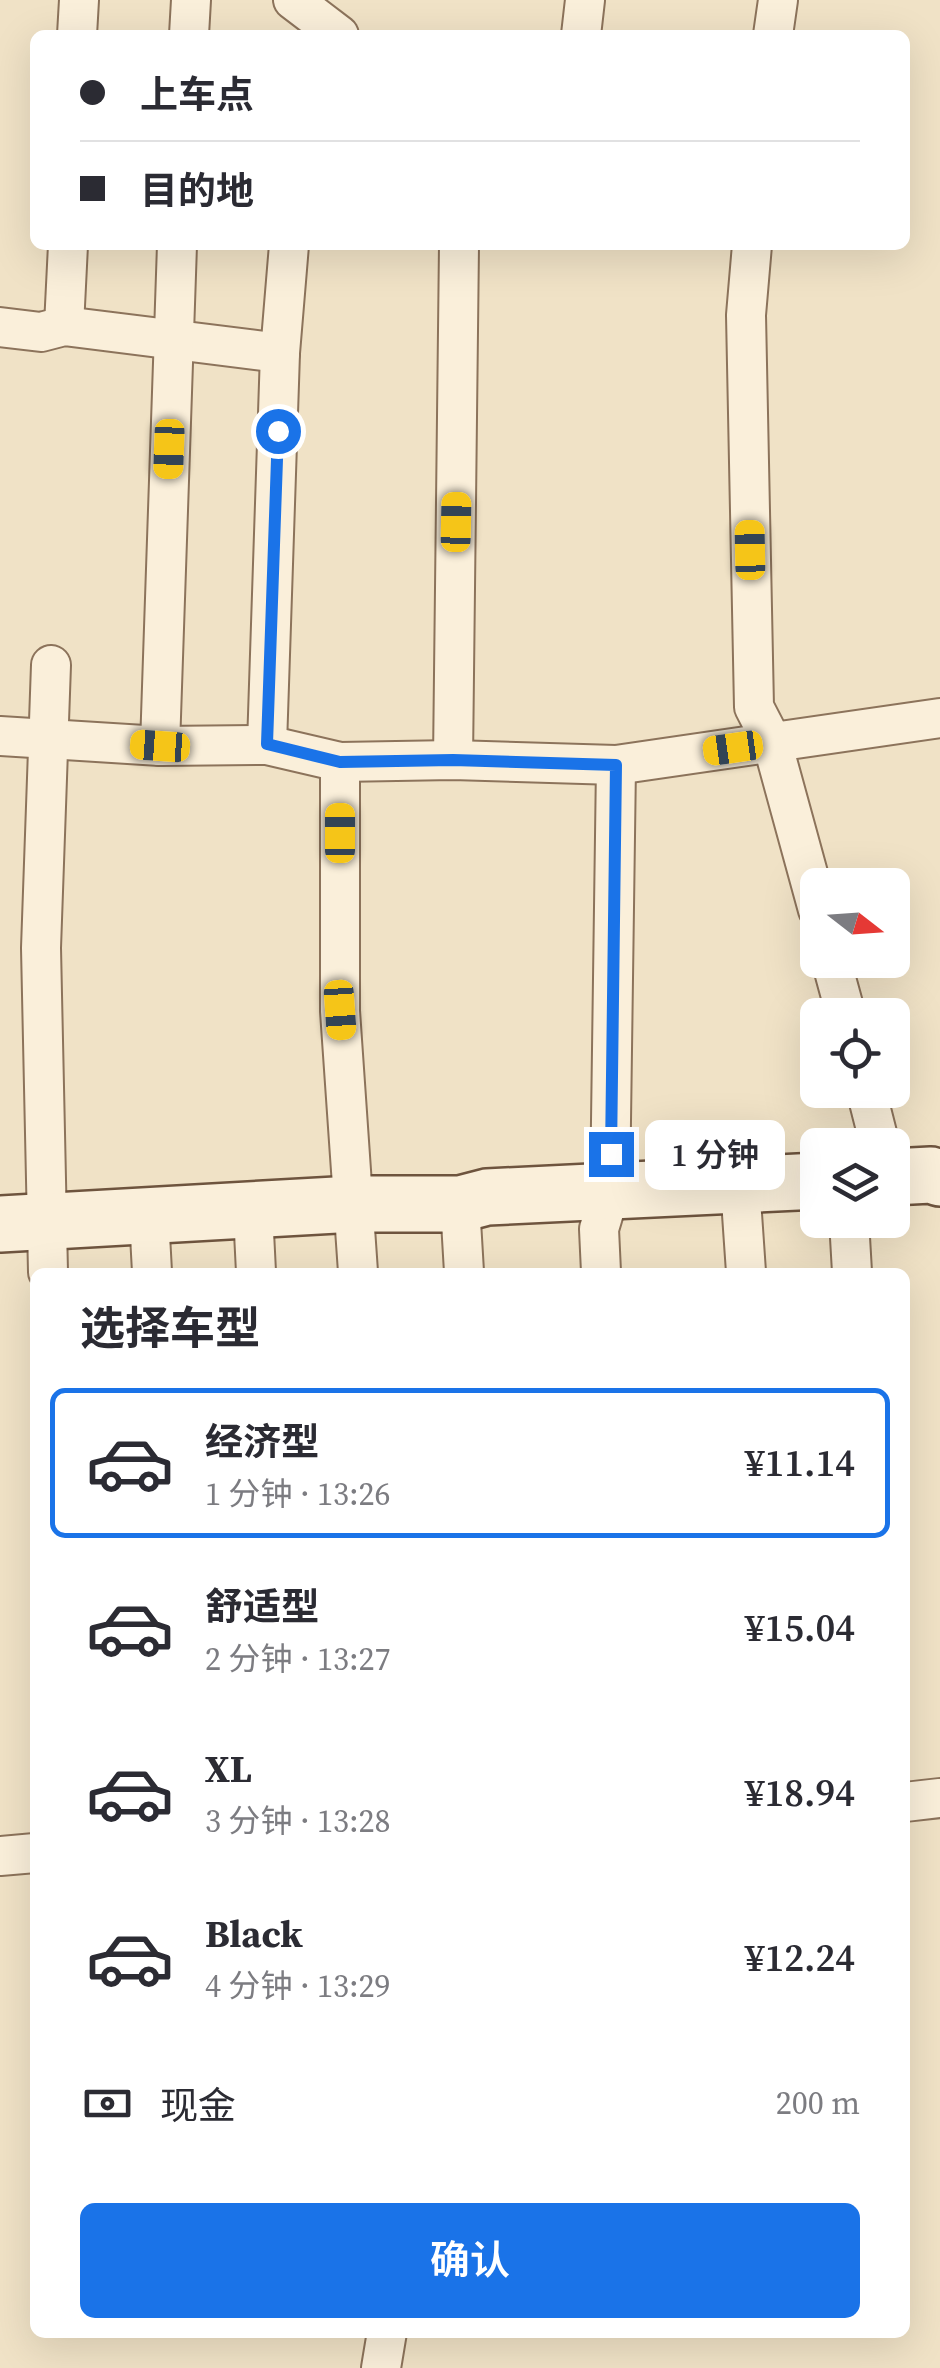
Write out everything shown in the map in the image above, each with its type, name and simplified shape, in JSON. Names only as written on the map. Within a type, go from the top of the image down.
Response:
[{"type":"street","points":[[77,30],[79,0]]},
{"type":"street","points":[[189,30],[191,0]]},
{"type":"street","points":[[582,30],[585,0]]},
{"type":"street","points":[[774,30],[778,0]]},
{"type":"street","points":[[303,11],[332,30]]},
{"type":"street","points":[[64,326],[68,250]]},
{"type":"street","points":[[160,746],[178,250]]},
{"type":"street","points":[[267,744],[280,353],[288,250]]},
{"type":"street","points":[[453,760],[459,250]]},
{"type":"street","points":[[752,250],[746,315],[754,707],[772,742],[806,868]]},
{"type":"street","points":[[0,327],[41,332],[64,326],[280,353]]},
{"type":"street","points":[[51,666],[31,1240],[149,1216],[354,1204],[460,1204],[487,1197],[800,1183]]},
{"type":"street","points":[[0,736],[160,746],[267,744],[340,762],[453,760],[616,765],[940,718]]},
{"type":"street","points":[[340,762],[340,1010],[358,1268]]},
{"type":"street","points":[[601,1268],[599,1228],[610,1192],[616,765]]},
{"type":"street","points":[[910,1177],[940,1178]]},
{"type":"street","points":[[740,1185],[746,1268]]},
{"type":"street","points":[[460,1204],[464,1268]]},
{"type":"street","points":[[253,1212],[256,1268]]},
{"type":"street","points":[[149,1216],[152,1268]]},
{"type":"street","points":[[850,1238],[852,1268]]},
{"type":"street","points":[[910,1801],[940,1798]]},
{"type":"street","points":[[0,1856],[30,1854]]},
{"type":"street","points":[[381,2368],[385,2338]]},
{"type":"route","points":[[278,431],[267,744],[340,762],[453,760],[616,765],[611,1154]]}]
